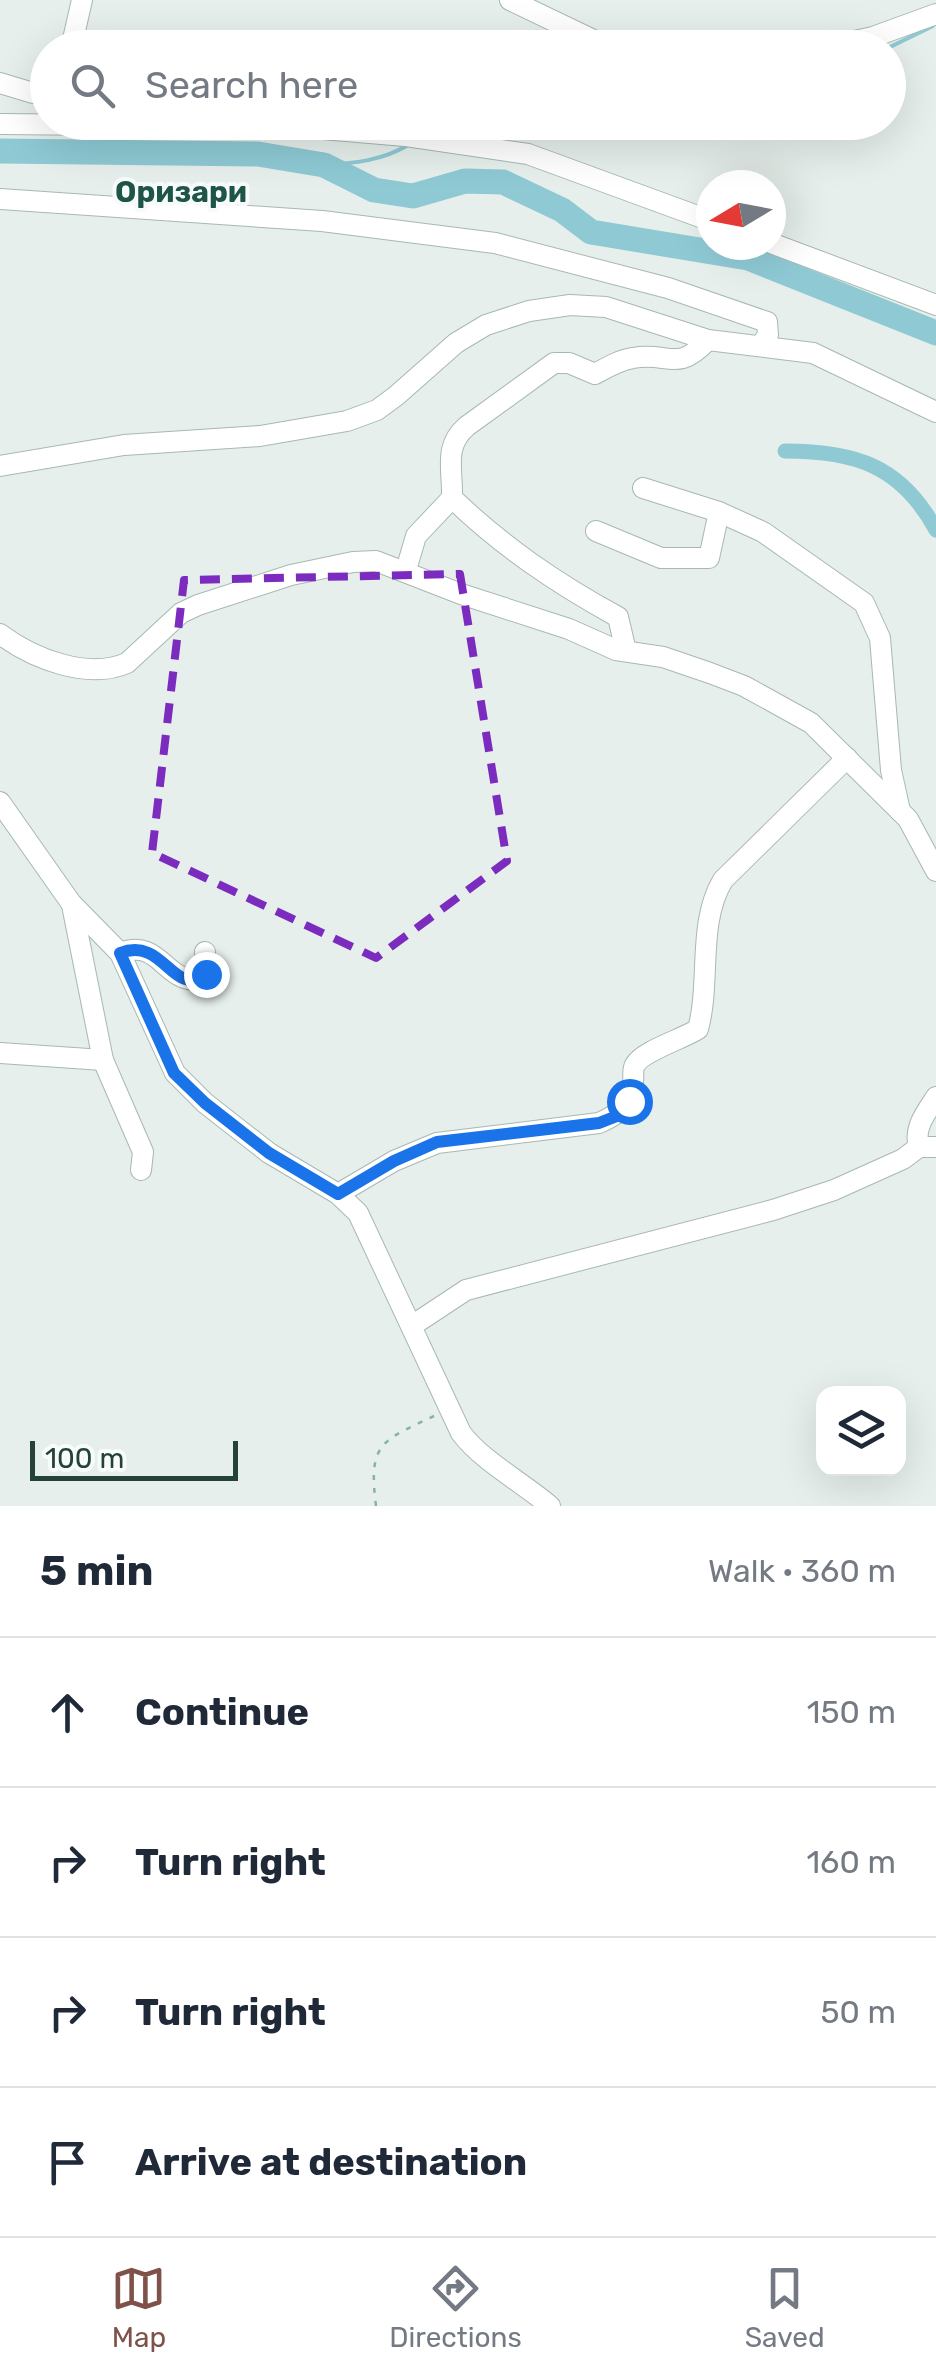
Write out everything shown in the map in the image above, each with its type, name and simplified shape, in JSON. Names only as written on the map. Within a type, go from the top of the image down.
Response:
[{"type":"street","points":[[75,30],[82,0]]},
{"type":"street","points":[[510,0],[554,10],[583,30]]},
{"type":"street","points":[[892,30],[936,14]]},
{"type":"street","points":[[0,83],[30,93]]},
{"type":"street","points":[[0,124],[30,125]]},
{"type":"street","points":[[432,140],[528,154],[696,216]]},
{"type":"street","points":[[0,199],[322,221],[495,243],[668,288],[767,322],[768,335],[761,345]]},
{"type":"street","points":[[786,249],[936,305]]},
{"type":"street","points":[[0,466],[124,446],[260,436],[346,421],[376,410],[456,343],[486,324],[529,311],[570,305],[606,307],[708,340],[813,353],[936,412]]},
{"type":"street","points":[[626,651],[618,617],[506,548],[452,498],[450,451],[458,434],[554,364],[569,363],[595,374],[634,357],[692,357],[708,340]]},
{"type":"street","points":[[643,488],[719,512],[763,532],[864,603],[880,638],[892,770],[900,811]]},
{"type":"street","points":[[406,570],[416,536],[452,498]]},
{"type":"street","points":[[596,531],[660,558],[710,558],[719,512]]},
{"type":"street","points":[[0,634],[62,664],[118,667],[181,613],[198,605],[290,574],[376,561],[626,651],[662,657],[744,686],[811,724],[848,758],[900,811],[936,870]]},
{"type":"street","points":[[338,1194],[394,1161],[437,1142],[572,1127],[617,1116],[629,1101],[634,1066],[647,1054],[698,1029],[705,1003],[709,924],[716,890],[848,758]]},
{"type":"street","points":[[0,802],[71,903],[120,953],[174,1073],[269,1153],[338,1194],[364,1223],[448,1410],[474,1450],[550,1506]]},
{"type":"street","points":[[71,903],[103,1060],[143,1152],[141,1170]]},
{"type":"street","points":[[120,953],[141,948],[182,979],[198,980],[206,974],[205,952]]},
{"type":"street","points":[[0,1053],[103,1060]]},
{"type":"street","points":[[413,1325],[466,1290],[773,1210],[834,1190],[928,1148],[917,1133],[936,1096]]},
{"type":"path","points":[[376,1506],[372,1473],[379,1449],[390,1437],[448,1410]]},
{"type":"highlighted area","points":[[460,574],[507,861],[376,958],[152,853],[184,580]]},
{"type":"waterway","points":[[906,39],[933,26]]},
{"type":"waterway","points":[[324,165],[379,158],[410,144]]},
{"type":"waterway","points":[[0,151],[258,154],[324,165],[374,190],[413,196],[465,181],[503,182],[562,210],[591,232],[748,258],[936,333]]},
{"type":"waterway","points":[[785,451],[833,454],[873,466],[907,490],[936,530]]},
{"type":"district","name":"Оризари","points":[[181,192]]},
{"type":"route","points":[[206,974],[198,980],[182,979],[141,948],[120,953],[174,1073],[269,1153],[338,1194],[394,1161],[437,1142],[599,1123],[617,1116],[629,1101]]}]
